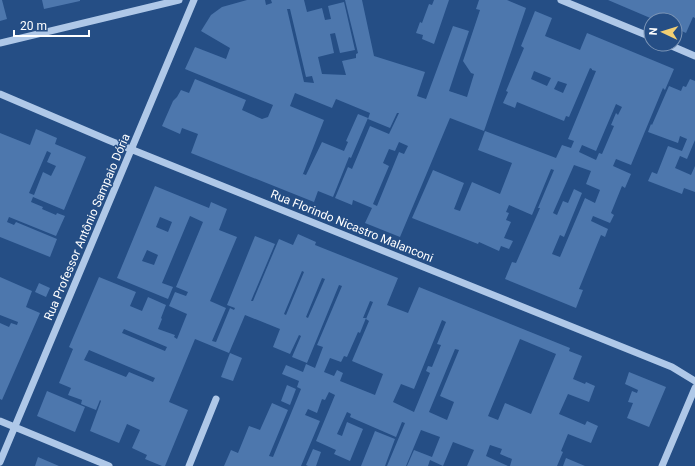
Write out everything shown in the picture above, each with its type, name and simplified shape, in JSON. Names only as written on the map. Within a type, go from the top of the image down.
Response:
[{"type":"street","points":[[0,44],[178,0]]},
{"type":"street","name":"Rua Professor Antônio Sampaio Dória","points":[[0,462],[194,0]]},
{"type":"street","points":[[561,0],[643,34]]},
{"type":"street","points":[[683,51],[695,56]]},
{"type":"street","name":"Rua Florindo Nicastro Malanconi","points":[[0,94],[132,149],[672,367],[695,381]]},
{"type":"street","points":[[662,466],[695,388]]},
{"type":"street","points":[[189,466],[216,399]]},
{"type":"street","points":[[0,421],[109,466]]},
{"type":"building","points":[[0,0],[2,0],[7,19],[0,21]]},
{"type":"building","points":[[42,0],[80,0],[80,1],[44,9]]},
{"type":"building","points":[[247,0],[265,0],[266,5],[272,3],[271,0],[304,0],[307,12],[322,8],[325,20],[331,19],[328,6],[344,2],[355,50],[340,53],[335,33],[330,34],[334,53],[318,57],[322,74],[346,75],[342,61],[356,58],[356,54],[358,53],[345,0],[362,0],[374,56],[425,72],[417,96],[426,99],[453,26],[469,31],[449,91],[467,97],[474,74],[471,73],[463,61],[480,10],[476,9],[479,0],[507,0],[526,8],[484,131],[450,118],[400,237],[365,223],[372,208],[353,200],[352,205],[335,198],[348,167],[352,169],[370,126],[389,134],[399,113],[397,113],[390,128],[368,119],[370,113],[336,99],[332,108],[295,93],[290,106],[324,120],[301,179],[303,174],[306,175],[322,142],[344,151],[348,142],[346,141],[358,114],[368,118],[351,158],[349,157],[333,197],[318,191],[314,202],[191,153],[198,134],[182,128],[180,134],[162,126],[173,101],[181,90],[189,93],[195,79],[246,100],[242,110],[262,119],[268,117],[273,105],[185,69],[195,47],[226,59],[230,48],[201,31],[211,15],[222,7]],"holes":[[[287,9],[290,9],[306,77],[312,76],[314,83],[304,82]],[[399,142],[408,146],[404,154],[399,152],[377,206],[373,204],[389,166],[383,163],[389,149],[395,151]]]},
{"type":"building","points":[[434,0],[449,0],[434,44],[422,39],[423,35],[416,33],[420,22],[422,23],[429,4],[432,5]]},
{"type":"building","points":[[608,0],[695,0],[695,18],[693,17],[686,33],[683,32],[683,12],[643,12],[643,15]]},
{"type":"building","points":[[535,11],[552,18],[545,36],[580,50],[587,33],[674,69],[665,90],[663,88],[631,165],[616,159],[613,166],[631,174],[625,188],[622,186],[611,213],[614,215],[610,223],[593,216],[591,221],[608,229],[605,237],[601,235],[579,289],[583,290],[576,308],[505,279],[512,262],[516,263],[540,208],[538,208],[554,170],[551,169],[532,215],[509,205],[506,212],[509,213],[506,220],[511,222],[504,238],[513,241],[509,249],[501,246],[499,251],[479,242],[478,244],[412,218],[433,170],[464,183],[454,209],[460,211],[472,182],[500,194],[512,163],[478,150],[485,131],[556,158],[562,145],[571,148],[574,141],[568,139],[596,71],[590,68],[569,117],[566,116],[564,121],[517,102],[515,108],[503,103],[508,92],[506,91],[524,48],[521,46]],"holes":[[[534,71],[551,78],[547,86],[531,79]],[[558,81],[567,84],[563,93],[554,89]],[[616,104],[622,107],[618,115],[616,113],[611,125],[614,126],[602,154],[599,153],[596,160],[579,152],[582,145],[596,151]],[[574,165],[591,171],[586,184],[600,190],[595,203],[585,198],[560,257],[552,254],[560,235],[564,237],[582,193],[574,189],[568,203],[563,201],[557,215],[553,213]]]},
{"type":"building","points":[[690,79],[695,81],[695,140],[687,159],[680,156],[675,168],[691,175],[695,166],[695,192],[684,188],[682,194],[648,181],[652,172],[657,174],[668,146],[682,151],[687,139],[680,136],[678,143],[648,132],[669,86],[681,91],[683,86],[686,87]]},
{"type":"building","points":[[36,129],[57,138],[55,144],[86,157],[64,210],[33,197],[31,202],[56,215],[57,213],[65,216],[56,236],[9,217],[7,222],[14,225],[16,222],[57,239],[50,257],[0,237],[0,133],[30,145]],"holes":[[[47,151],[51,153],[47,162],[56,166],[51,176],[43,172],[34,195],[29,193]]]},
{"type":"building","points":[[155,186],[209,208],[211,202],[227,209],[219,230],[237,237],[210,301],[226,308],[212,341],[216,342],[230,308],[234,310],[235,308],[227,305],[255,236],[275,244],[251,301],[253,301],[279,239],[293,245],[298,234],[316,242],[315,245],[398,278],[387,305],[408,313],[419,287],[570,348],[569,351],[582,356],[573,379],[595,386],[589,402],[568,394],[559,414],[585,425],[587,421],[598,426],[591,443],[568,434],[557,466],[510,466],[512,459],[500,454],[502,449],[490,445],[486,456],[508,466],[467,466],[474,450],[453,442],[443,466],[430,460],[428,466],[407,466],[414,450],[432,457],[440,437],[421,430],[406,466],[387,466],[405,423],[402,422],[396,437],[350,417],[351,414],[347,412],[337,434],[342,436],[347,422],[363,429],[350,461],[334,454],[336,450],[316,441],[335,395],[329,392],[325,400],[322,399],[317,413],[308,409],[305,415],[320,421],[301,466],[224,466],[231,450],[238,453],[249,426],[260,430],[272,403],[288,410],[269,456],[273,457],[301,389],[297,387],[299,381],[282,374],[286,365],[303,372],[306,364],[315,368],[323,347],[317,345],[342,286],[339,285],[307,363],[292,357],[301,336],[299,335],[290,354],[273,347],[280,329],[245,315],[229,353],[195,339],[169,402],[188,410],[165,466],[162,466],[145,459],[147,455],[132,448],[140,430],[127,424],[119,443],[90,431],[101,401],[100,400],[96,410],[81,404],[82,400],[68,395],[71,388],[59,383],[73,349],[69,347],[99,277],[136,292],[130,306],[142,311],[148,297],[166,305],[158,329],[175,335],[174,337],[177,339],[187,314],[169,306],[175,292],[186,296],[188,292],[176,287],[203,222],[190,216],[162,283],[173,287],[168,299],[117,278]],"holes":[[[160,217],[172,222],[168,232],[156,227]],[[147,250],[158,255],[154,265],[142,261]],[[302,271],[304,272],[286,315],[284,314]],[[322,278],[325,279],[308,318],[306,317]],[[370,301],[373,302],[366,319],[369,321],[352,361],[383,374],[375,395],[340,381],[343,373],[337,370],[334,376],[324,372],[330,358],[341,362],[344,356],[347,357],[366,318],[363,318]],[[442,320],[446,322],[437,344],[441,345],[432,367],[428,366],[426,371],[430,373],[414,412],[393,402],[401,384],[414,389]],[[124,329],[167,347],[165,351],[122,333]],[[520,339],[556,354],[531,414],[505,403],[498,420],[488,416]],[[455,349],[459,350],[440,396],[454,402],[447,420],[429,412]],[[89,350],[155,378],[153,382],[129,372],[126,377],[84,360]]]},
{"type":"building","points":[[0,277],[32,291],[26,307],[40,313],[2,400],[0,399],[0,323],[9,327],[11,323],[17,325],[18,322],[0,315]]},
{"type":"building","points":[[39,283],[50,288],[46,297],[35,292]]},
{"type":"building","points":[[230,353],[242,358],[233,381],[221,377]]},
{"type":"building","points":[[629,372],[666,387],[649,427],[627,418],[633,403],[628,402],[632,391],[637,393],[638,390],[625,384]]},
{"type":"building","points":[[287,385],[296,389],[290,405],[281,401]]},
{"type":"building","points":[[47,391],[85,407],[75,432],[37,416]]},
{"type":"building","points":[[375,431],[395,439],[385,466],[361,466]]},
{"type":"building","points":[[313,449],[321,452],[316,466],[308,466],[306,465]]},
{"type":"building","points":[[38,457],[59,466],[35,466]]},
{"type":"building","points":[[566,458],[585,466],[563,466]]}]
